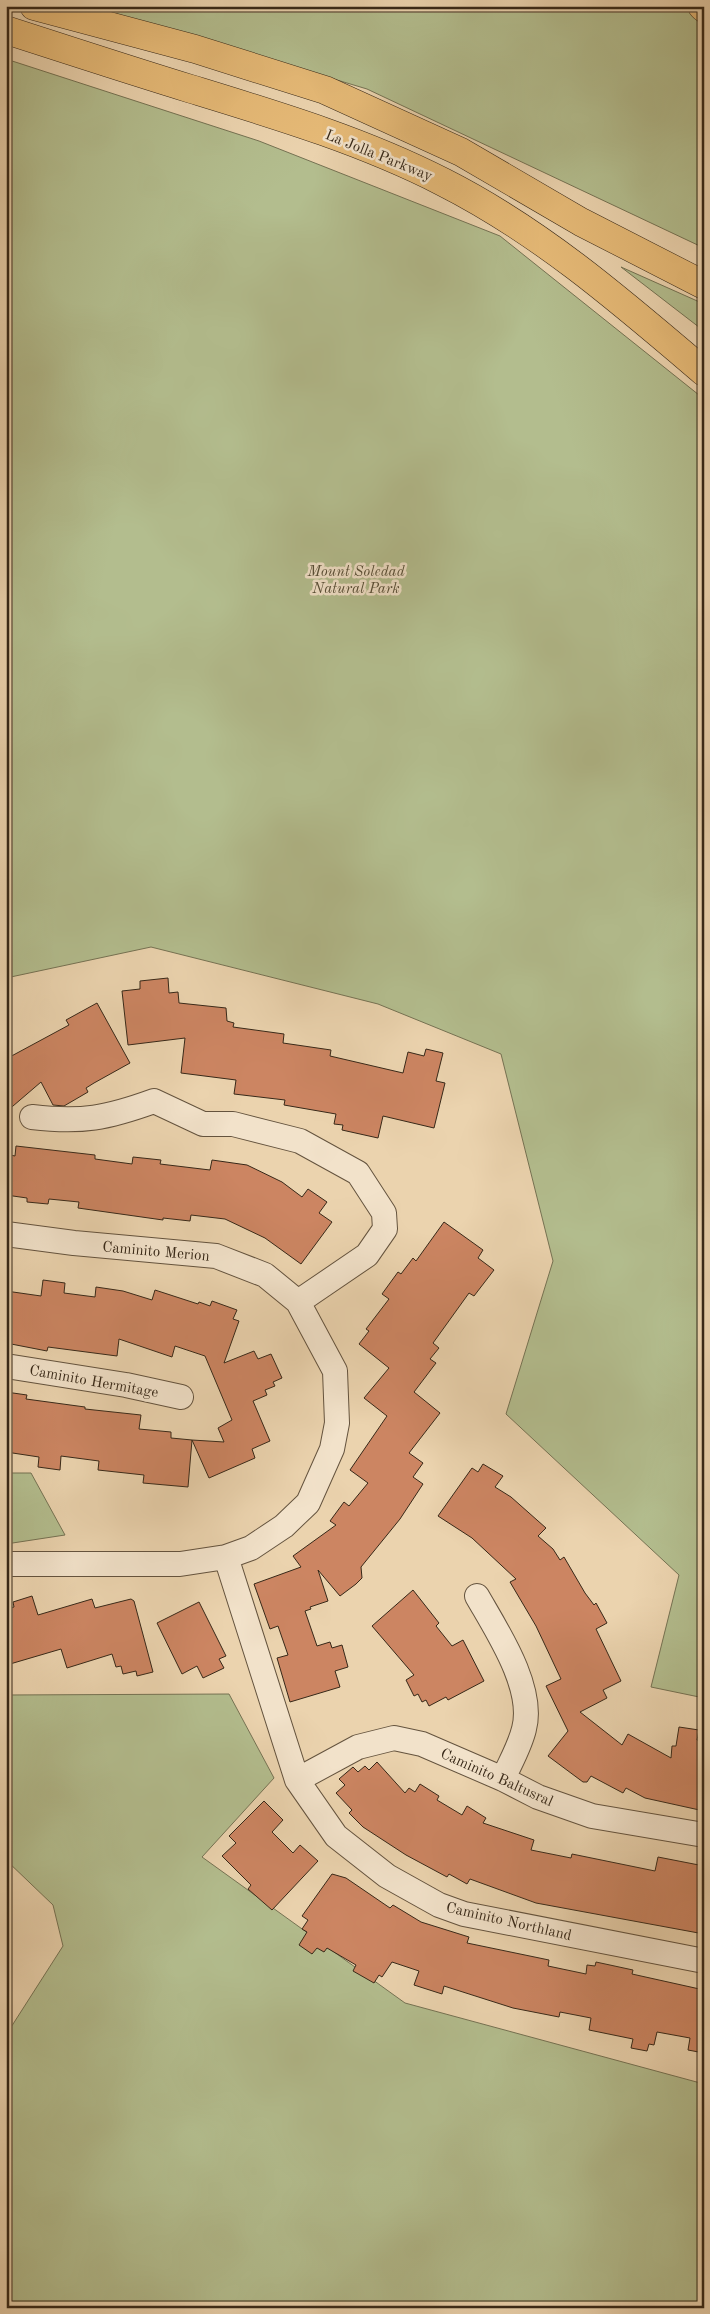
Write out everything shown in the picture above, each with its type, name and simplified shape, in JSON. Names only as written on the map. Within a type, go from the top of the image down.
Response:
[{"type":"highway","points":[[34,6],[195,49],[325,90],[461,152],[581,222],[704,285]]},
{"type":"highway","name":"La Jolla Parkway","points":[[6,30],[291,120],[384,155],[444,182],[526,230],[600,284],[704,372]]},
{"type":"street","points":[[32,1117],[60,1120],[93,1119],[154,1101],[203,1124],[233,1124],[300,1141],[358,1173],[384,1213],[385,1229],[367,1255],[298,1302]]},
{"type":"street","name":"Caminito Merion","points":[[6,1234],[74,1243],[216,1256],[265,1275],[298,1302],[335,1371],[337,1423],[332,1449],[308,1502],[284,1526],[251,1548],[226,1557],[180,1564],[6,1564]]},
{"type":"street","name":"Caminito Hermitage","points":[[6,1366],[126,1384],[181,1397]]},
{"type":"street","name":"Caminito Northland","points":[[226,1557],[297,1780],[336,1836],[387,1876],[439,1905],[464,1914],[704,1961]]},
{"type":"street","points":[[477,1596],[516,1664],[525,1707],[524,1728],[503,1779]]},
{"type":"street","name":"Caminito Baltusral","points":[[297,1780],[358,1747],[394,1738],[422,1744],[503,1779],[538,1797],[592,1816],[704,1835]]},
{"type":"green space","points":[[90,6],[684,6],[704,28],[704,248],[367,89]]},
{"type":"green space","name":"Mount Soledad Natural Park","points":[[6,59],[259,141],[500,236],[704,399],[704,1698],[651,1687],[679,1575],[506,1414],[553,1261],[501,1054],[378,1004],[151,947],[6,978]]},
{"type":"green space","points":[[621,267],[704,304],[704,331]]},
{"type":"green space","points":[[6,1473],[31,1473],[65,1535],[6,1544]]},
{"type":"green space","points":[[229,1694],[274,1778],[202,1857],[405,2003],[704,2084],[704,2308],[6,2308],[6,2035],[63,1946],[53,1905],[6,1860],[6,1695]]},
{"type":"building","points":[[168,978],[169,993],[178,992],[179,1003],[226,1008],[227,1021],[234,1023],[233,1027],[284,1034],[283,1043],[331,1050],[330,1056],[403,1073],[408,1052],[424,1056],[426,1049],[443,1053],[436,1081],[445,1083],[434,1128],[383,1116],[378,1138],[342,1130],[343,1125],[334,1124],[336,1114],[284,1105],[285,1100],[234,1094],[236,1080],[181,1073],[185,1038],[128,1045],[122,991],[140,989],[140,981]]},
{"type":"building","points":[[97,1003],[130,1063],[86,1088],[88,1092],[64,1106],[53,1105],[41,1082],[6,1112],[6,1059],[69,1025],[66,1020]]},
{"type":"building","points":[[16,1146],[95,1155],[95,1159],[132,1164],[133,1157],[161,1160],[160,1164],[210,1170],[212,1160],[247,1165],[282,1182],[302,1197],[308,1189],[327,1202],[319,1213],[332,1222],[301,1264],[265,1238],[225,1219],[191,1215],[190,1221],[163,1218],[163,1220],[78,1208],[79,1202],[49,1199],[48,1204],[27,1202],[27,1198],[6,1195],[10,1155],[15,1156]]},
{"type":"building","points":[[444,1222],[483,1250],[478,1258],[494,1270],[474,1296],[469,1293],[433,1343],[439,1348],[430,1359],[436,1363],[414,1392],[440,1413],[409,1453],[423,1463],[413,1477],[423,1484],[400,1519],[361,1567],[362,1578],[356,1584],[340,1596],[318,1570],[328,1601],[310,1607],[311,1609],[305,1611],[317,1646],[330,1642],[332,1648],[342,1645],[348,1667],[335,1671],[340,1687],[290,1702],[277,1658],[288,1655],[278,1626],[270,1629],[254,1584],[301,1567],[293,1556],[336,1525],[330,1521],[344,1502],[349,1506],[368,1483],[350,1470],[387,1416],[364,1398],[389,1368],[359,1344],[369,1331],[366,1329],[389,1299],[382,1294],[398,1272],[401,1274],[413,1258],[416,1261]]},
{"type":"building","points":[[43,1280],[65,1283],[64,1293],[95,1297],[96,1287],[123,1291],[152,1300],[155,1290],[198,1304],[199,1302],[210,1306],[212,1301],[237,1310],[233,1319],[239,1321],[224,1363],[254,1351],[258,1359],[271,1354],[282,1378],[273,1382],[275,1386],[265,1390],[267,1395],[253,1401],[270,1441],[252,1449],[255,1458],[209,1478],[192,1440],[224,1442],[218,1428],[232,1420],[205,1356],[175,1346],[172,1357],[119,1339],[117,1356],[48,1347],[47,1351],[6,1343],[6,1291],[41,1296]]},
{"type":"building","points":[[6,1392],[27,1395],[26,1399],[85,1407],[85,1409],[141,1415],[139,1429],[171,1432],[171,1438],[192,1440],[188,1487],[143,1483],[144,1475],[98,1470],[99,1461],[61,1456],[60,1470],[38,1467],[39,1457],[6,1452]]},
{"type":"building","points":[[483,1464],[503,1476],[495,1487],[511,1497],[546,1528],[538,1536],[553,1549],[560,1560],[564,1557],[585,1593],[594,1605],[596,1603],[607,1623],[596,1629],[621,1681],[603,1690],[607,1698],[580,1712],[622,1745],[628,1734],[671,1758],[672,1746],[676,1746],[679,1727],[699,1730],[697,1740],[704,1741],[704,1811],[645,1798],[626,1788],[623,1793],[591,1776],[587,1782],[583,1782],[548,1756],[568,1731],[546,1686],[561,1679],[536,1626],[510,1582],[516,1579],[472,1538],[438,1516],[472,1468],[478,1472]]},
{"type":"building","points":[[413,1590],[439,1623],[436,1626],[452,1646],[463,1640],[484,1681],[448,1700],[446,1697],[429,1706],[426,1700],[422,1702],[418,1694],[414,1696],[406,1680],[414,1675],[372,1626]]},
{"type":"building","points":[[32,1596],[38,1615],[92,1599],[95,1608],[131,1599],[134,1601],[153,1672],[137,1676],[136,1671],[123,1674],[121,1666],[116,1667],[112,1654],[67,1668],[61,1649],[10,1664],[9,1661],[6,1662],[6,1609],[14,1607],[13,1602]]},
{"type":"building","points":[[199,1602],[226,1656],[219,1659],[224,1668],[203,1678],[197,1666],[182,1674],[157,1623]]},
{"type":"building","points":[[377,1762],[405,1793],[409,1788],[415,1792],[420,1784],[439,1796],[437,1800],[462,1815],[467,1806],[486,1818],[483,1823],[534,1840],[531,1850],[571,1858],[572,1854],[655,1871],[658,1857],[704,1866],[704,1934],[536,1903],[470,1879],[467,1884],[449,1874],[447,1877],[406,1855],[363,1827],[349,1813],[352,1810],[336,1793],[345,1785],[339,1779],[353,1767],[358,1772],[365,1766],[369,1770]]},
{"type":"building","points":[[264,1801],[283,1820],[272,1832],[293,1853],[300,1845],[318,1861],[272,1910],[248,1889],[251,1885],[222,1856],[236,1843],[229,1836]]},
{"type":"building","points":[[332,1874],[346,1878],[390,1908],[393,1905],[421,1922],[469,1937],[467,1943],[549,1960],[548,1966],[586,1974],[587,1965],[595,1966],[596,1962],[633,1970],[632,1974],[704,1990],[704,2053],[688,2050],[690,2038],[657,2032],[654,2045],[649,2044],[647,2051],[631,2048],[633,2039],[589,2030],[591,2018],[560,2012],[559,2017],[513,2008],[444,1986],[442,1994],[414,1985],[419,1971],[392,1962],[382,1977],[379,1975],[374,1983],[353,1971],[356,1965],[327,1948],[324,1952],[317,1948],[312,1954],[299,1945],[307,1932],[302,1929],[308,1920],[302,1916]]}]
